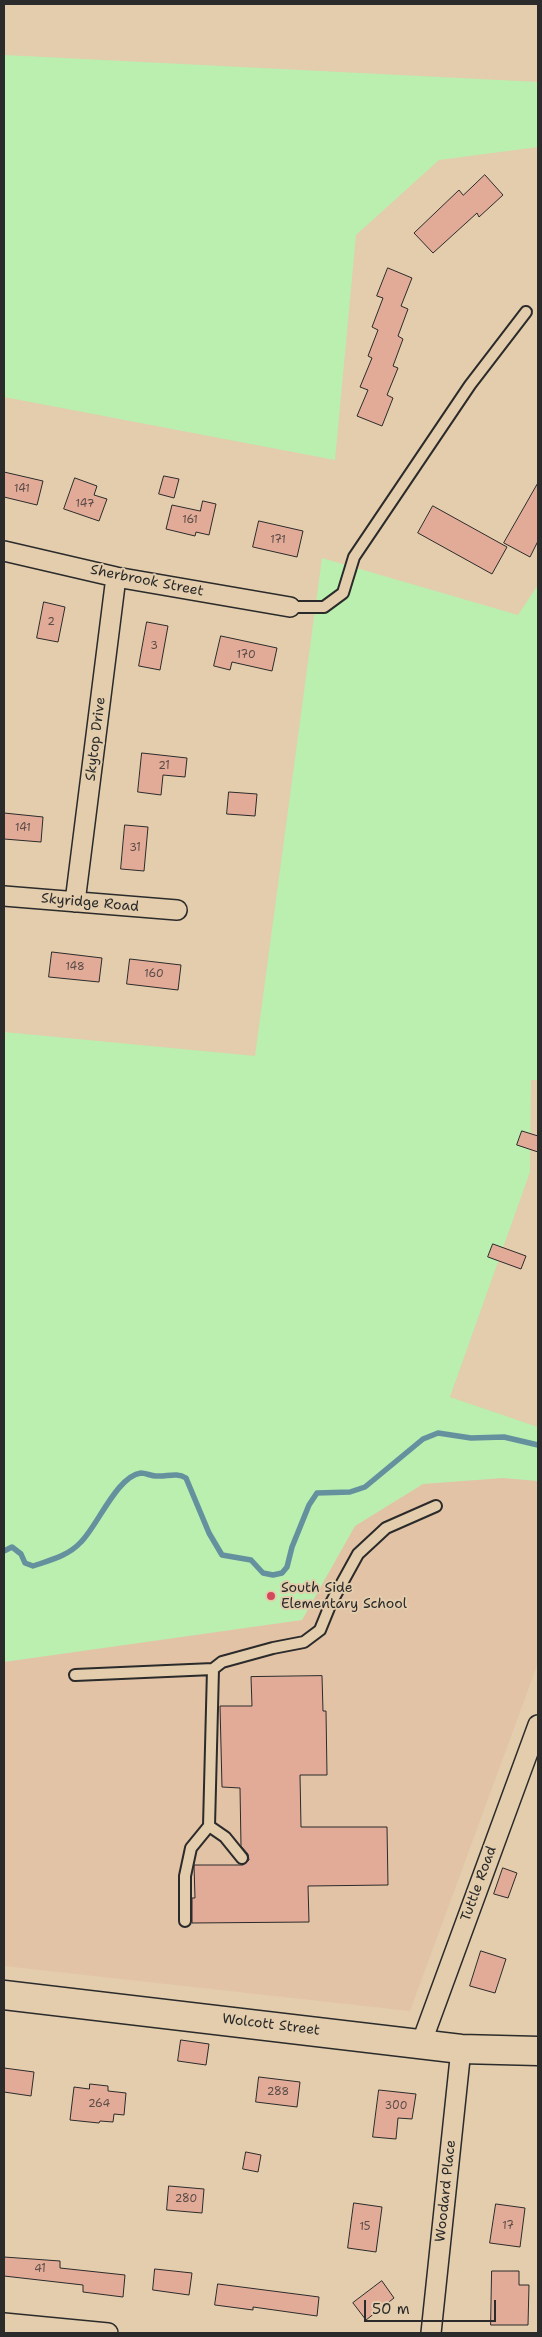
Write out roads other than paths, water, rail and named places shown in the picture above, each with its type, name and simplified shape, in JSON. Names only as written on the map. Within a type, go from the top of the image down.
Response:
[{"type":"main road","name":"Wolcott Street","points":[[4,1995],[461,2049],[538,2051]]},
{"type":"street","name":"Sherbrook Street","points":[[4,551],[116,577],[290,607]]},
{"type":"street","name":"Skytop Drive","points":[[75,902],[116,577]]},
{"type":"street","name":"Skyridge Road","points":[[4,896],[177,910]]},
{"type":"street","name":"Tuttle Road","points":[[421,2044],[538,1725]]},
{"type":"street","name":"Woodard Place","points":[[431,2333],[461,2049]]},
{"type":"street","points":[[4,2323],[108,2333]]},
{"type":"lane","points":[[290,607],[324,607],[343,593],[354,557],[470,385],[526,312]]},
{"type":"lane","points":[[75,1675],[213,1669],[222,1662],[273,1648],[304,1642],[320,1630],[331,1603],[358,1554],[386,1528],[436,1506]]},
{"type":"lane","points":[[185,1921],[185,1876],[190,1848],[209,1826],[213,1669]]},
{"type":"lane","points":[[209,1826],[225,1837],[242,1858]]},
{"type":"waterway","points":[[4,1551],[12,1547],[21,1554],[25,1563],[33,1566],[59,1557],[71,1551],[81,1542],[108,1502],[132,1476],[141,1473],[156,1476],[179,1475],[186,1478],[209,1533],[222,1555],[251,1560],[263,1573],[273,1575],[282,1573],[287,1567],[292,1547],[309,1505],[317,1493],[350,1492],[365,1487],[423,1439],[438,1433],[471,1438],[504,1437],[538,1445]]},
{"type":"place","name":"South Side Elementary School","points":[[271,1596]]}]
